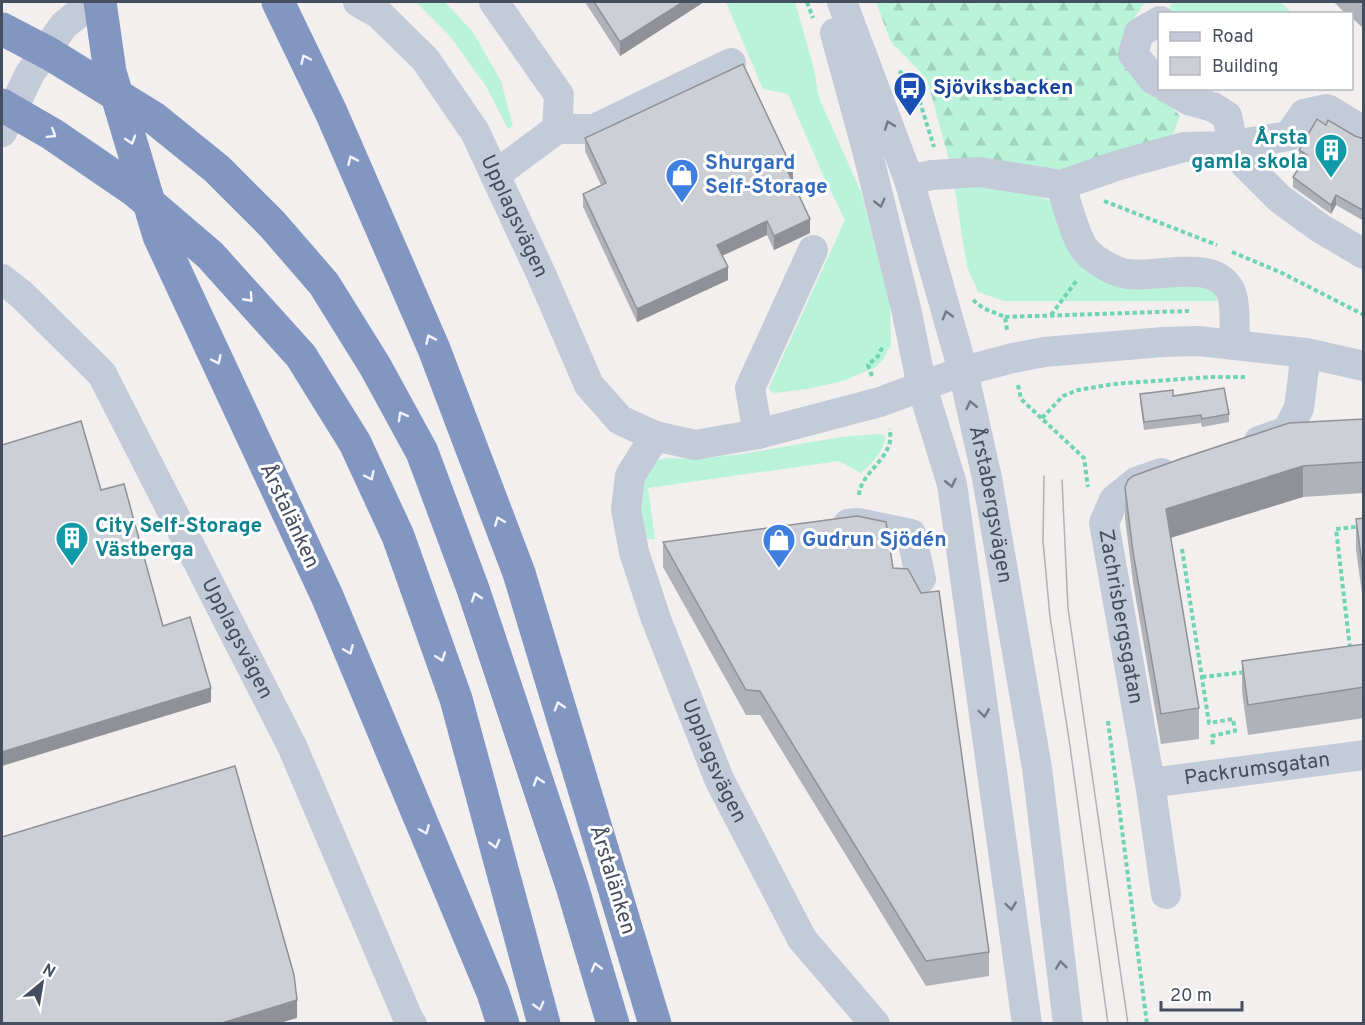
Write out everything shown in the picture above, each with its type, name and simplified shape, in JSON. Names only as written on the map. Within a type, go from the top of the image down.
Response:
[{"type":"highway","name":"Årstalänken","points":[[100,2],[110,72],[159,236],[327,596],[493,993],[503,1023]]},
{"type":"highway","name":"Årstalänken","points":[[278,2],[331,112],[435,349],[519,573],[656,1023]]},
{"type":"highway","points":[[2,29],[50,54],[153,118],[225,176],[272,224],[324,284],[375,366],[422,452],[473,589],[572,886],[613,1023]]},
{"type":"highway","points":[[2,105],[52,134],[134,190],[210,255],[301,356],[355,443],[398,536],[456,699],[544,1023]]},
{"type":"street","points":[[2,132],[29,75],[64,25],[93,2]]},
{"type":"street","name":"Upplagsvägen","points":[[358,2],[379,14],[424,59],[475,132],[542,276],[588,385],[620,420],[655,436],[695,445],[758,434],[880,402],[922,387]]},
{"type":"street","points":[[494,2],[559,95],[557,129]]},
{"type":"street","name":"Årstabergsvägen","points":[[842,2],[920,178],[987,478],[1037,768],[1068,1023]]},
{"type":"street","name":"Årstabergsvägen","points":[[820,15],[838,41],[907,313],[922,387],[952,484],[1027,1023]]},
{"type":"street","points":[[1158,22],[1139,33],[1132,54],[1158,82]]},
{"type":"street","points":[[495,175],[557,129],[594,129],[731,63]]},
{"type":"street","points":[[1171,90],[1188,100],[1213,106],[1227,116],[1230,130],[1227,146]]},
{"type":"street","points":[[920,178],[980,172],[1061,184],[1184,147],[1227,146],[1289,136],[1304,114],[1327,109],[1364,130]]},
{"type":"street","points":[[1227,146],[1280,199],[1320,228],[1364,254]]},
{"type":"street","points":[[1061,184],[1085,250],[1096,260],[1123,273],[1153,274],[1197,271],[1223,280],[1232,295],[1235,345]]},
{"type":"street","points":[[758,434],[750,388],[813,250]]},
{"type":"street","name":"Upplagsvägen","points":[[2,279],[22,295],[102,374],[292,746],[403,1022]]},
{"type":"street","points":[[922,387],[963,371],[1044,352],[1163,342],[1198,341],[1306,353],[1364,366]]},
{"type":"street","points":[[1229,451],[1287,431],[1299,408],[1306,353]]},
{"type":"street","name":"Upplagsvägen","points":[[655,436],[630,477],[626,509],[646,550],[656,619],[719,779],[802,939],[875,1023]]},
{"type":"street","name":"Zachrisbergsgatan","points":[[1166,894],[1133,642],[1104,523],[1114,500],[1136,482],[1188,465]]},
{"type":"street","points":[[822,527],[858,523],[911,534],[921,579]]},
{"type":"street","name":"Packrumsgatan","points":[[1150,783],[1364,755]]},
{"type":"path","points":[[807,2],[820,15]]},
{"type":"path","points":[[893,65],[915,86],[935,152],[920,178]]},
{"type":"path","points":[[1051,315],[1081,273]]},
{"type":"path","points":[[967,296],[983,308],[1005,317],[1021,399],[1084,458],[1088,478],[1087,490]]},
{"type":"path","points":[[858,523],[859,486],[883,456],[891,435],[868,365],[878,356],[884,344]]},
{"type":"path","points":[[1042,418],[1063,396],[1078,390],[1113,384],[1210,377],[1251,377]]},
{"type":"path","points":[[1352,657],[1336,529],[1364,526]]},
{"type":"path","points":[[1182,549],[1209,723],[1233,719],[1235,731],[1212,736]]},
{"type":"path","points":[[1202,678],[1248,671]]},
{"type":"path","points":[[1107,718],[1147,1023]]},
{"type":"green space","points":[[416,2],[445,2],[473,32],[501,81],[513,126],[508,129],[486,86],[449,35]]},
{"type":"green space","points":[[726,2],[795,2],[814,69],[819,98],[861,192],[890,304],[891,345],[876,367],[843,381],[808,389],[774,393],[769,389],[845,220],[788,94],[763,89]]},
{"type":"green space","points":[[876,2],[1145,2],[1131,23],[1129,61],[1180,116],[1170,142],[1067,170],[949,160],[927,79],[891,42]]},
{"type":"green space","points":[[1173,2],[1280,2],[1291,12],[1169,12]]},
{"type":"green space","points":[[954,184],[1008,185],[1059,204],[1079,256],[1214,287],[1217,301],[1004,301],[978,292],[967,267]]},
{"type":"green space","points":[[885,435],[883,446],[861,473],[839,461],[648,488],[655,539],[648,539],[641,527],[637,489],[651,462],[667,458],[698,459],[742,454],[841,437]]},
{"type":"building","points":[[594,2],[683,2],[620,42]]},
{"type":"building","name":"Shurgard Self-Storage","points":[[743,64],[793,170],[788,172],[810,219],[774,236],[767,221],[717,245],[728,267],[637,309],[583,194],[606,183],[585,138]]},
{"type":"building","name":"Årsta gamla skola","points":[[1317,119],[1326,125],[1328,120],[1364,139],[1364,211],[1336,195],[1331,205],[1293,177],[1307,155],[1299,150]]},
{"type":"building","points":[[1224,388],[1229,414],[1202,419],[1201,415],[1144,422],[1140,394],[1173,390],[1173,396]]},
{"type":"building","points":[[1364,419],[1364,462],[1303,466],[1166,509],[1199,708],[1161,714],[1133,552],[1125,487],[1128,480],[1133,476],[1183,458],[1289,423]]},
{"type":"building","name":"City Self-Storage Västberga","points":[[81,421],[101,490],[124,484],[163,626],[190,617],[211,688],[2,752],[2,445]]},
{"type":"building","points":[[857,516],[886,522],[893,568],[908,569],[921,593],[939,591],[989,952],[926,961],[760,691],[746,690],[663,542]]},
{"type":"building","points":[[1364,518],[1364,578],[1356,519]]},
{"type":"building","points":[[1364,644],[1364,687],[1248,705],[1242,661]]},
{"type":"building","points":[[235,766],[294,975],[297,1000],[222,1023],[2,1023],[2,837]]},
{"type":"tram line","points":[[1044,476],[1043,541],[1050,617],[1108,1024]]},
{"type":"tram line","points":[[1062,480],[1068,608],[1128,1024]]},
{"type":"place","name":"Sjöviksbacken","points":[[910,117]]},
{"type":"place","name":"Årsta gamla skola","points":[[1331,179]]},
{"type":"place","name":"Shurgard Self-Storage","points":[[682,204]]},
{"type":"place","name":"City Self-Storage Västberga","points":[[72,567]]},
{"type":"place","name":"Gudrun Sjödén","points":[[779,569]]}]
